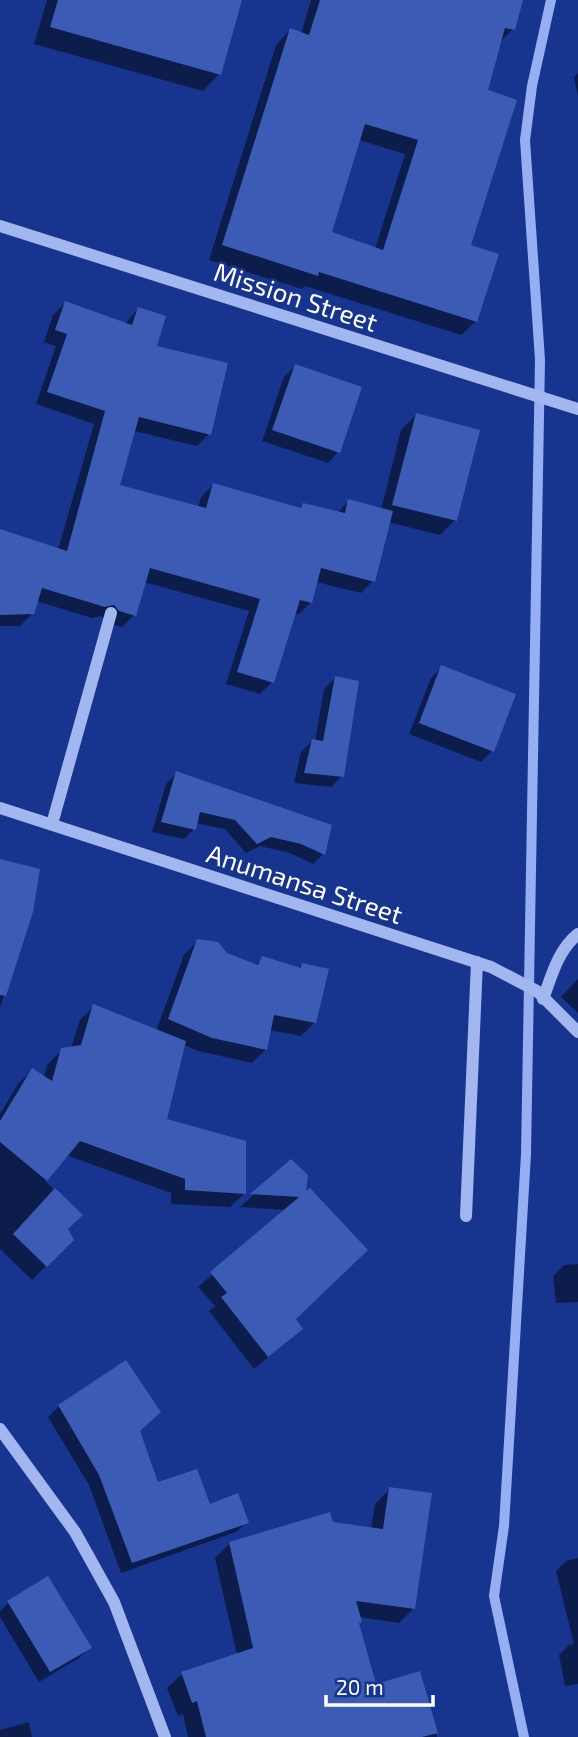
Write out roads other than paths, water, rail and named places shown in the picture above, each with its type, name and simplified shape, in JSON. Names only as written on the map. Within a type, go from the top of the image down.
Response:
[{"type":"street","name":"Mission Street","points":[[0,226],[578,409]]},
{"type":"street","points":[[52,824],[111,613]]},
{"type":"street","name":"Anumansa Street","points":[[0,808],[491,967],[540,995],[578,1032]]},
{"type":"street","points":[[540,995],[566,944],[578,934]]},
{"type":"street","points":[[466,1216],[477,962]]},
{"type":"street","points":[[0,1429],[75,1532],[114,1602],[165,1737]]},
{"type":"waterway","points":[[524,1737],[494,1596],[504,1526],[526,1154],[540,360],[525,140],[532,86],[551,0]]}]
